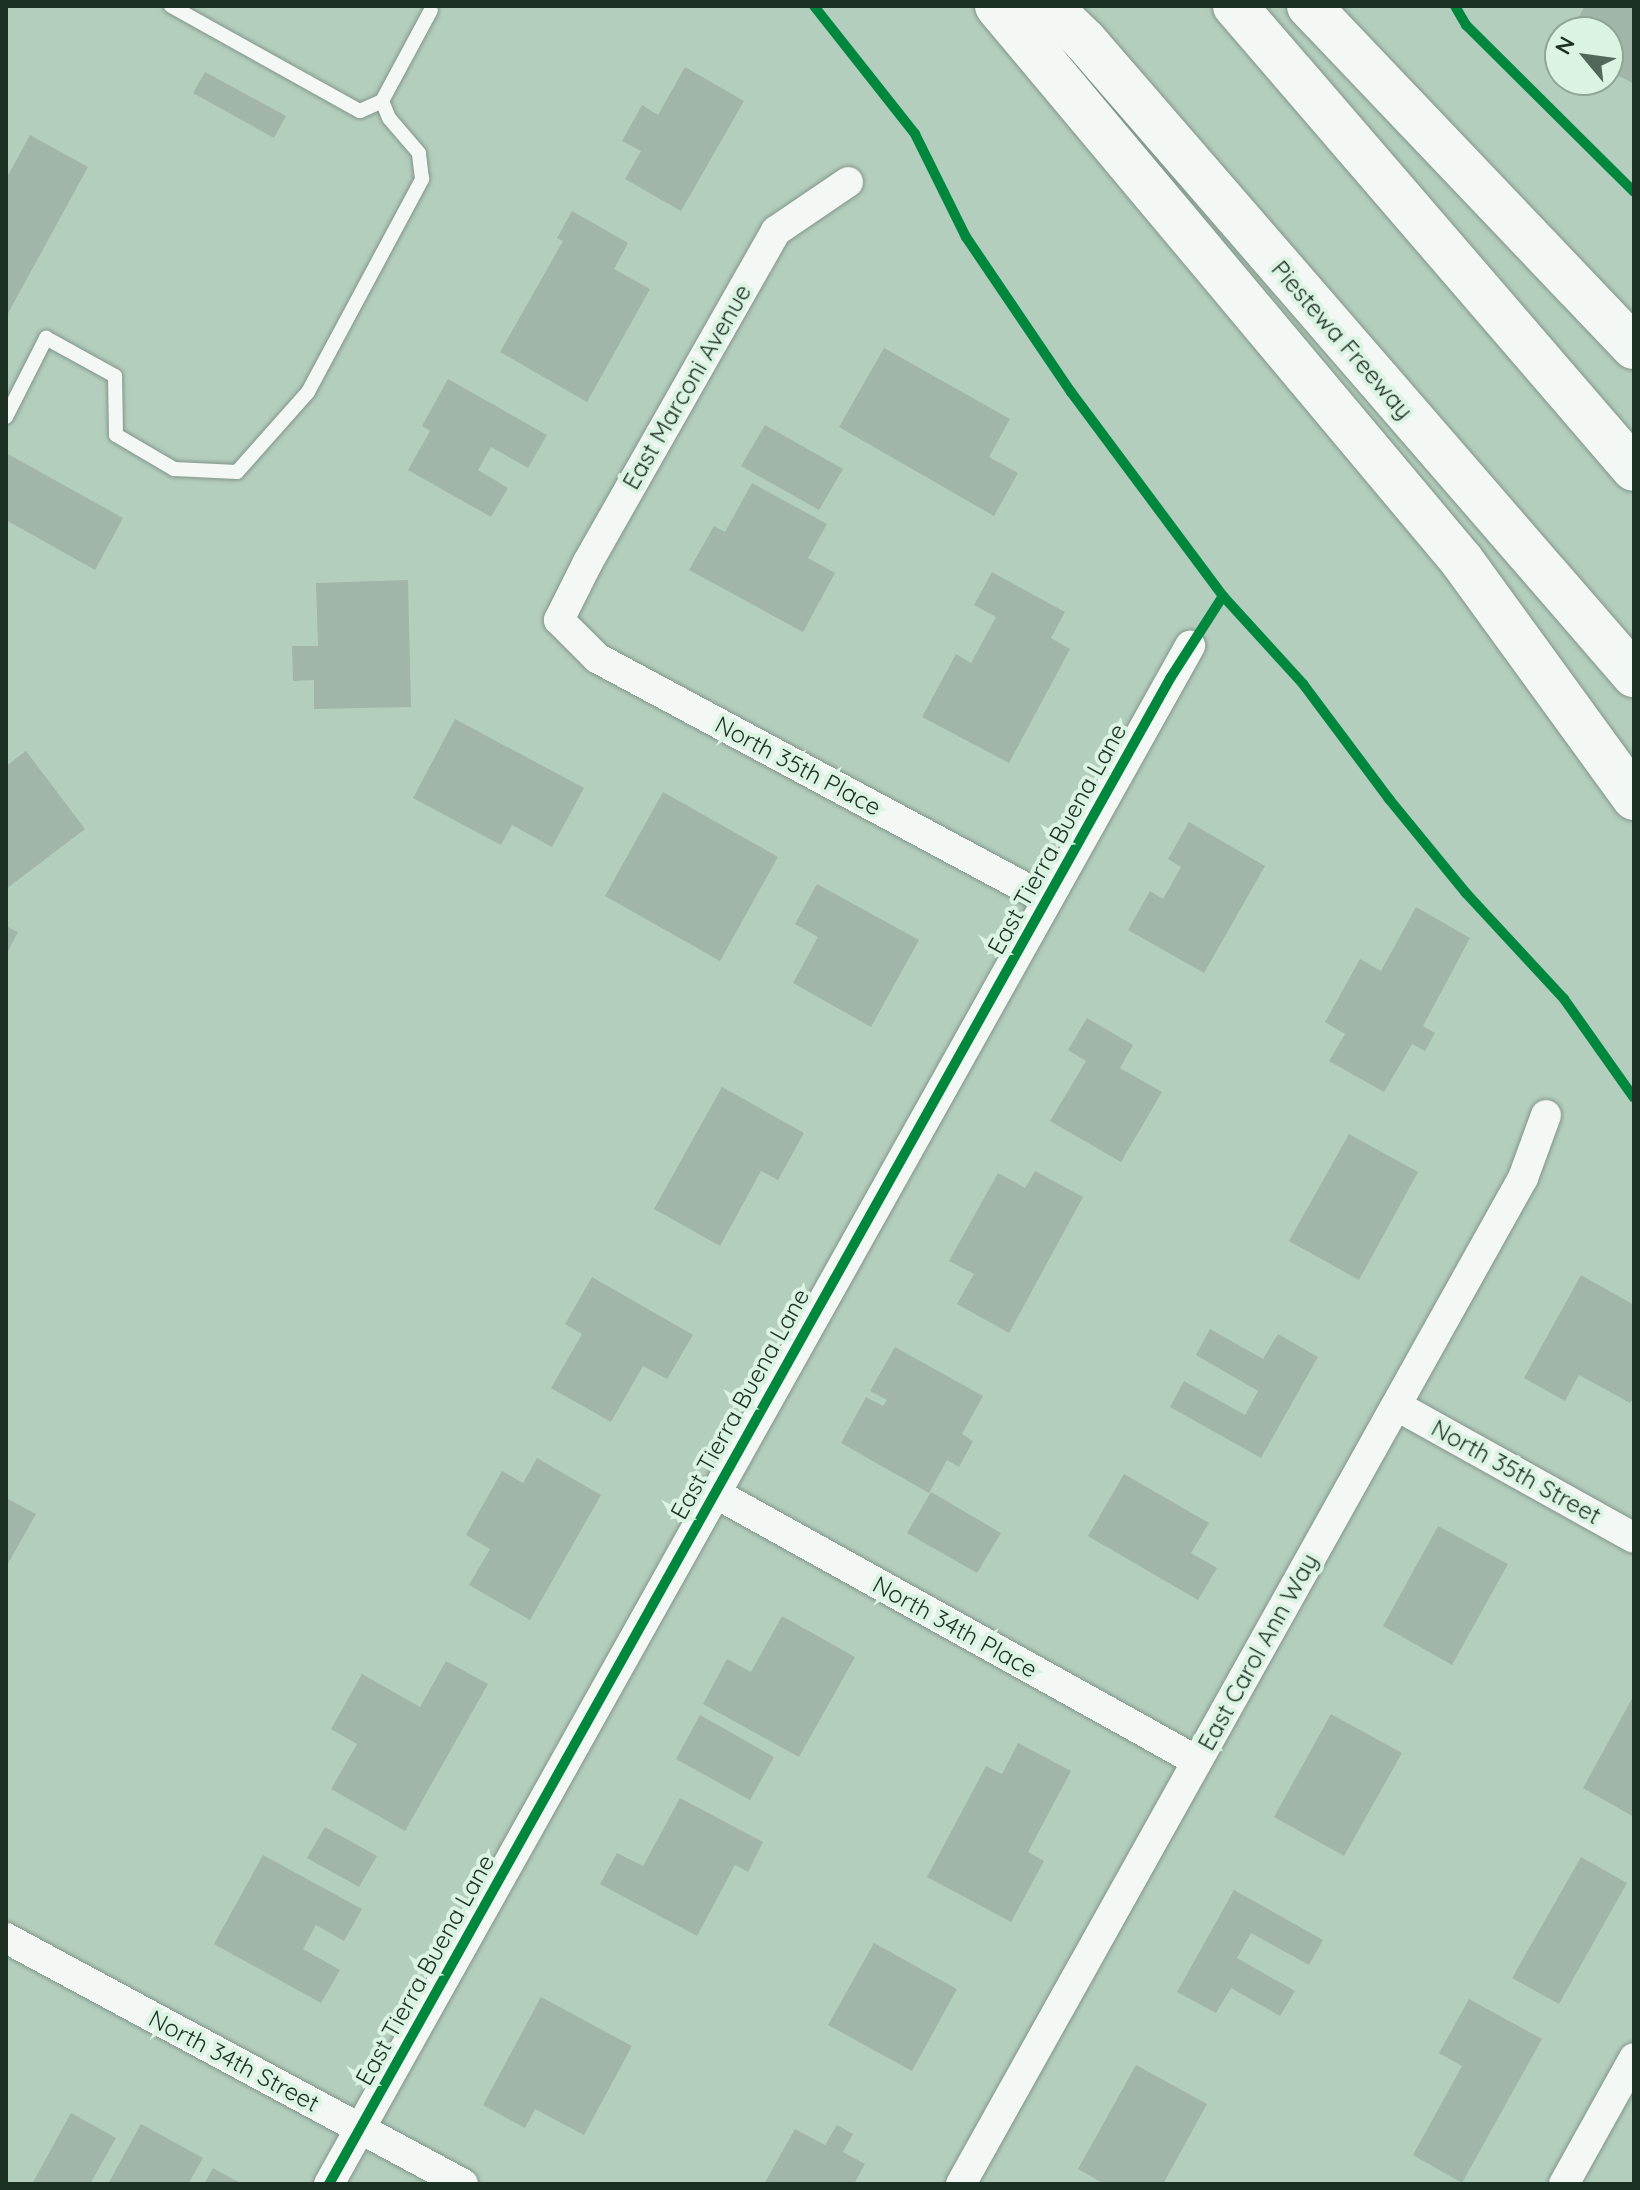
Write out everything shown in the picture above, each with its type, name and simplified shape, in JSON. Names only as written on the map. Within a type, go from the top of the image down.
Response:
[{"type":"highway","points":[[997,6],[1462,561],[1634,798]]},
{"type":"highway","name":"Piestewa Freeway","points":[[1049,6],[1085,41],[1634,675]]},
{"type":"highway","points":[[1235,6],[1634,469]]},
{"type":"highway","points":[[1309,6],[1634,347]]},
{"type":"street","name":"East Marconi Avenue","points":[[559,620],[588,562],[776,231],[848,182]]},
{"type":"street","name":"North 35th Place","points":[[559,620],[597,658],[1046,899]]},
{"type":"street","name":"East Tierra Buena Lane","points":[[329,2184],[713,1492],[1190,646]]},
{"type":"street","name":"East Carol Ann Way","points":[[961,2184],[1523,1178],[1546,1115]]},
{"type":"street","name":"North 35th Street","points":[[1397,1406],[1634,1538]]},
{"type":"street","name":"North 34th Place","points":[[713,1492],[1197,1761]]},
{"type":"street","name":"North 34th Street","points":[[6,1938],[463,2184]]},
{"type":"street","points":[[1564,2184],[1634,2058]]},
{"type":"lane","points":[[171,6],[360,111],[382,101],[430,7]]},
{"type":"lane","points":[[6,417],[46,338],[115,376],[116,435],[174,469],[237,472],[308,392],[422,179],[419,153],[389,118],[382,101]]},
{"type":"building","points":[[1585,6],[1634,6],[1634,84],[1624,79],[1624,16],[1579,16]]},
{"type":"building","points":[[685,67],[744,101],[681,211],[625,179],[641,151],[622,141],[642,105],[658,115]]},
{"type":"building","points":[[205,72],[286,116],[274,138],[193,93]]},
{"type":"building","points":[[30,135],[88,167],[6,317],[6,179]]},
{"type":"building","points":[[572,211],[628,243],[614,269],[650,289],[587,402],[500,352],[563,241],[557,238]]},
{"type":"building","points":[[884,348],[1010,419],[989,457],[1018,473],[994,516],[839,427]]},
{"type":"building","points":[[448,379],[547,435],[528,468],[491,447],[478,470],[508,488],[491,517],[408,470],[430,431],[422,426]]},
{"type":"building","points":[[765,425],[843,469],[819,510],[741,466]]},
{"type":"building","points":[[6,453],[123,518],[95,570],[6,520]]},
{"type":"building","points":[[752,483],[827,524],[808,558],[835,573],[803,632],[689,570],[714,526],[725,532]]},
{"type":"building","points":[[992,572],[1065,612],[1051,638],[1070,649],[1009,763],[922,717],[956,654],[971,663],[996,617],[974,605]]},
{"type":"building","points":[[408,580],[411,707],[314,709],[314,680],[293,681],[292,646],[318,646],[316,583]]},
{"type":"building","points":[[455,719],[584,788],[552,847],[512,825],[501,845],[413,798]]},
{"type":"building","points":[[26,751],[85,829],[6,889],[6,766]]},
{"type":"building","points":[[663,792],[778,857],[720,961],[605,896]]},
{"type":"building","points":[[1189,822],[1265,866],[1204,973],[1128,930],[1150,891],[1163,899],[1181,867],[1168,859]]},
{"type":"building","points":[[817,884],[919,940],[871,1027],[793,983],[818,937],[795,924]]},
{"type":"building","points":[[1416,907],[1470,938],[1423,1026],[1435,1033],[1425,1051],[1412,1044],[1384,1092],[1329,1061],[1345,1034],[1325,1022],[1360,959],[1381,971]]},
{"type":"building","points":[[6,926],[18,932],[6,955]]},
{"type":"building","points":[[1087,1018],[1133,1045],[1120,1068],[1162,1092],[1121,1162],[1050,1121],[1086,1061],[1068,1050]]},
{"type":"building","points":[[722,1087],[804,1133],[778,1180],[761,1171],[720,1246],[654,1209]]},
{"type":"building","points":[[1349,1134],[1418,1172],[1359,1280],[1289,1241]]},
{"type":"building","points":[[1035,1171],[1083,1197],[1009,1333],[957,1304],[974,1274],[949,1261],[998,1173],[1025,1188]]},
{"type":"building","points":[[1581,1275],[1634,1305],[1634,1397],[1630,1403],[1579,1375],[1565,1401],[1524,1378]]},
{"type":"building","points":[[592,1277],[693,1335],[667,1379],[643,1366],[611,1422],[551,1388],[582,1334],[565,1324]]},
{"type":"building","points":[[1210,1329],[1263,1359],[1278,1334],[1318,1357],[1261,1458],[1170,1407],[1184,1381],[1245,1415],[1258,1391],[1196,1355]]},
{"type":"building","points":[[895,1347],[983,1396],[962,1434],[973,1441],[959,1467],[947,1460],[929,1493],[841,1443],[866,1397],[883,1406],[887,1400],[870,1391]]},
{"type":"building","points":[[537,1458],[601,1495],[530,1620],[469,1585],[490,1549],[466,1535],[502,1471],[523,1483]]},
{"type":"building","points":[[1124,1474],[1209,1523],[1191,1553],[1217,1568],[1198,1600],[1088,1536]]},
{"type":"building","points":[[931,1492],[1001,1533],[977,1573],[907,1533]]},
{"type":"building","points":[[6,1498],[36,1514],[6,1567]]},
{"type":"building","points":[[1438,1526],[1508,1564],[1452,1665],[1383,1626]]},
{"type":"building","points":[[782,1616],[855,1657],[799,1757],[703,1704],[727,1659],[751,1672]]},
{"type":"building","points":[[446,1661],[488,1684],[405,1831],[331,1789],[357,1744],[331,1729],[362,1674],[420,1707]]},
{"type":"building","points":[[1634,1695],[1634,1817],[1583,1788]]},
{"type":"building","points":[[1331,1714],[1402,1753],[1344,1856],[1274,1817]]},
{"type":"building","points":[[700,1715],[774,1757],[750,1800],[676,1759]]},
{"type":"building","points":[[1018,1743],[1071,1771],[1028,1852],[1044,1861],[1011,1922],[927,1877],[986,1766],[1002,1774]]},
{"type":"building","points":[[680,1798],[763,1842],[748,1872],[735,1865],[697,1936],[600,1884],[617,1853],[643,1866]]},
{"type":"building","points":[[325,1827],[377,1856],[359,1887],[307,1858]]},
{"type":"building","points":[[263,1855],[362,1909],[344,1941],[316,1925],[303,1949],[340,1970],[321,2003],[214,1944]]},
{"type":"building","points":[[1581,1857],[1627,1883],[1559,2004],[1512,1978]]},
{"type":"building","points":[[1234,1890],[1323,1940],[1309,1965],[1251,1933],[1237,1958],[1295,1991],[1280,2016],[1231,1988],[1216,2013],[1177,1992]]},
{"type":"building","points":[[874,1943],[957,1989],[912,2071],[828,2025]]},
{"type":"building","points":[[541,1997],[632,2046],[584,2135],[535,2109],[525,2128],[483,2105]]},
{"type":"building","points":[[1469,1999],[1542,2039],[1462,2183],[1413,2155],[1462,2066],[1439,2053]]},
{"type":"building","points":[[1136,2065],[1207,2104],[1163,2184],[1104,2184],[1078,2169]]},
{"type":"building","points":[[71,2113],[116,2138],[90,2184],[32,2184]]},
{"type":"building","points":[[141,2124],[203,2158],[188,2184],[108,2184]]},
{"type":"building","points":[[837,2125],[853,2134],[843,2152],[865,2164],[854,2184],[764,2184],[795,2129],[825,2145]]},
{"type":"building","points":[[213,2168],[242,2184],[204,2184]]},
{"type":"cycle path","points":[[814,6],[915,134],[966,237],[1071,392],[1223,596],[1303,684],[1389,799],[1466,893],[1564,999],[1634,1098]]},
{"type":"cycle path","points":[[1455,6],[1466,25],[1634,192]]},
{"type":"cycle path","points":[[329,2184],[1171,677],[1223,596]]}]
